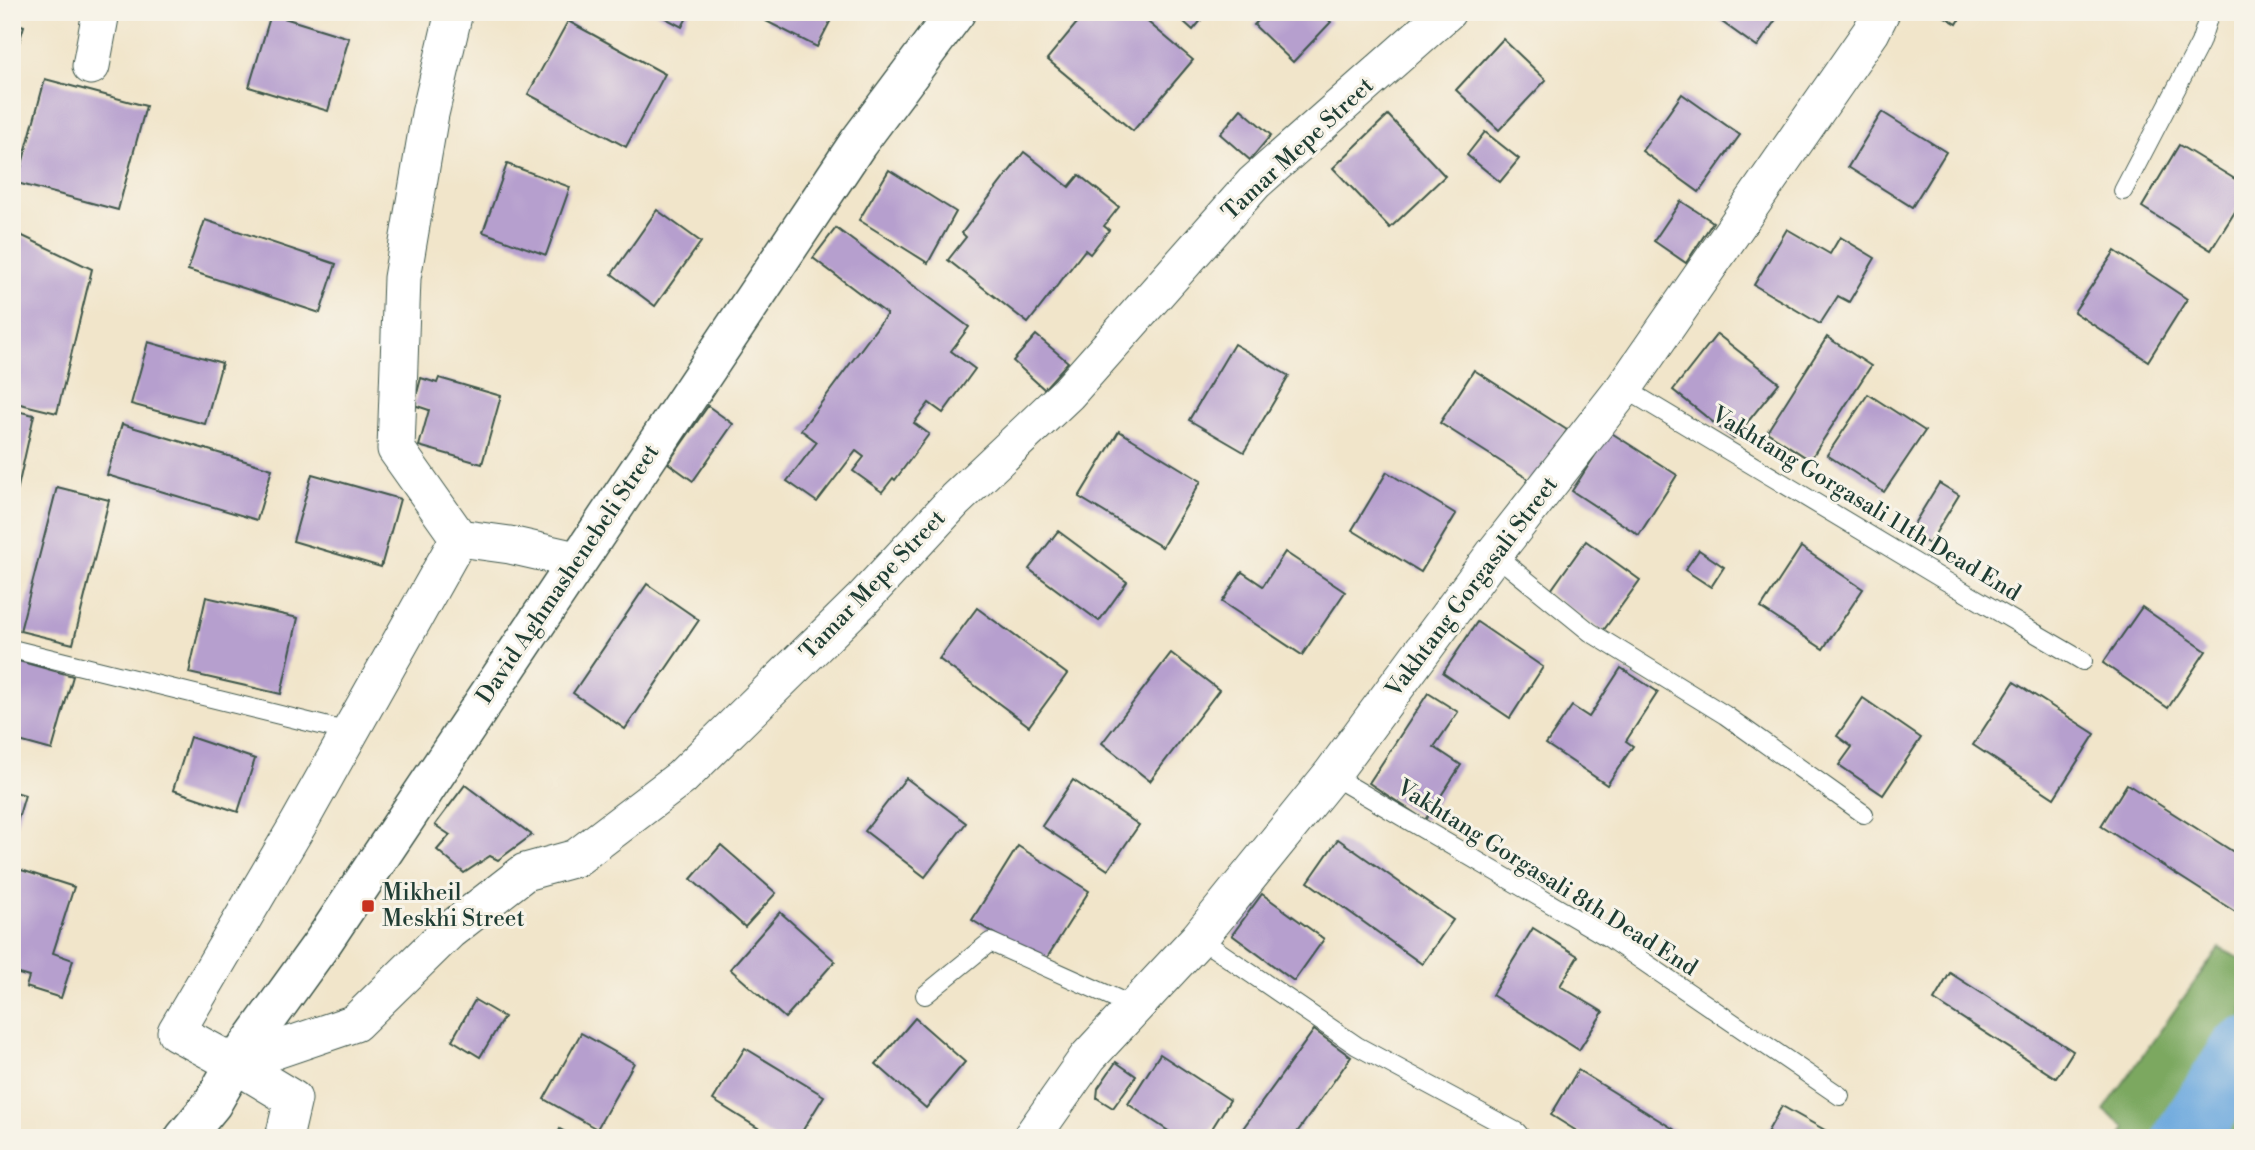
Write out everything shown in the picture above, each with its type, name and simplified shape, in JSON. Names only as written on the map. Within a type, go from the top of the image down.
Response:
[{"type":"street","points":[[90,66],[101,12]]},
{"type":"street","points":[[454,12],[430,114],[402,278],[396,449],[459,538],[510,545],[576,560]]},
{"type":"street","name":"David Aghmashenebeli Street","points":[[184,1138],[208,1121],[235,1063],[323,942],[576,560],[858,143],[956,12]]},
{"type":"street","name":"Tamar Mepe Street","points":[[235,1063],[355,1023],[450,931],[525,872],[576,858],[681,778],[861,601],[955,500],[1068,393],[1254,183],[1447,12]]},
{"type":"street","name":"Vakhtang Gorgasali Street","points":[[1031,1138],[1088,1057],[1199,938],[1331,775],[1494,554],[1624,388],[1871,32],[1881,12]]},
{"type":"street","points":[[284,1138],[293,1099],[235,1063],[176,1032],[459,538]]},
{"type":"lane","points":[[2123,191],[2200,43],[2210,12]]},
{"type":"lane","name":"Vakhtang Gorgasali 11th Dead End","points":[[1624,388],[2083,661]]},
{"type":"lane","points":[[1494,554],[1590,632],[1726,715],[1864,814]]},
{"type":"lane","points":[[12,649],[349,732]]},
{"type":"lane","name":"Vakhtang Gorgasali 8th Dead End","points":[[1331,775],[1609,938],[1840,1096]]},
{"type":"lane","points":[[1199,938],[1357,1046],[1517,1132],[1522,1138]]},
{"type":"lane","points":[[925,995],[990,942],[1135,1007]]},
{"type":"green space","points":[[2219,948],[2243,960],[2243,1138],[2120,1138],[2126,1128],[2104,1110]]},
{"type":"building","points":[[654,12],[690,12],[682,27]]},
{"type":"building","points":[[770,12],[835,12],[817,47],[766,21]]},
{"type":"building","points":[[1086,12],[1156,12],[1148,22],[1193,60],[1133,131],[1047,59]]},
{"type":"building","points":[[1173,12],[1208,12],[1193,30]]},
{"type":"building","points":[[1266,12],[1320,12],[1331,22],[1293,62],[1254,25]]},
{"type":"building","points":[[1708,12],[1781,12],[1757,47]]},
{"type":"building","points":[[1937,12],[1964,12],[1957,24]]},
{"type":"building","points":[[271,14],[349,38],[328,111],[249,87]]},
{"type":"building","points":[[568,21],[665,74],[626,147],[528,94]]},
{"type":"building","points":[[12,22],[24,26],[13,63],[12,63]]},
{"type":"building","points":[[1503,39],[1546,80],[1499,130],[1456,90]]},
{"type":"building","points":[[45,79],[146,106],[118,210],[17,183]]},
{"type":"building","points":[[1682,94],[1740,135],[1699,192],[1642,151]]},
{"type":"building","points":[[1241,109],[1271,135],[1250,160],[1220,134]]},
{"type":"building","points":[[1882,112],[1946,152],[1912,207],[1848,167]]},
{"type":"building","points":[[1388,115],[1445,176],[1390,228],[1333,168]]},
{"type":"building","points":[[1485,132],[1519,159],[1500,182],[1467,155]]},
{"type":"building","points":[[2179,145],[2243,184],[2243,199],[2211,250],[2142,207]]},
{"type":"building","points":[[1024,152],[1069,187],[1079,175],[1119,207],[1104,226],[1109,230],[1090,254],[1085,250],[1028,323],[948,260],[966,237],[962,233]]},
{"type":"building","points":[[507,164],[570,187],[546,255],[483,232]]},
{"type":"building","points":[[889,170],[956,212],[928,263],[859,220]]},
{"type":"building","points":[[1681,201],[1713,222],[1686,263],[1654,241]]},
{"type":"building","points":[[657,210],[701,242],[655,306],[612,274]]},
{"type":"building","points":[[205,220],[336,264],[320,313],[188,270]]},
{"type":"building","points":[[836,228],[969,327],[951,351],[975,369],[943,413],[929,403],[914,423],[929,434],[895,480],[893,478],[882,492],[853,471],[864,457],[856,451],[817,502],[787,481],[817,442],[801,430],[887,314],[813,258]]},
{"type":"building","points":[[1787,229],[1830,254],[1840,237],[1875,258],[1849,302],[1838,296],[1820,324],[1754,285]]},
{"type":"building","points":[[12,231],[92,269],[57,413],[12,402]]},
{"type":"building","points":[[2115,251],[2187,299],[2148,361],[2074,312]]},
{"type":"building","points":[[1717,334],[1779,383],[1734,439],[1673,390]]},
{"type":"building","points":[[1036,335],[1068,362],[1044,389],[1013,361]]},
{"type":"building","points":[[1827,337],[1871,366],[1810,460],[1767,432]]},
{"type":"building","points":[[148,342],[222,363],[205,424],[131,404]]},
{"type":"building","points":[[1234,344],[1289,376],[1244,452],[1189,420]]},
{"type":"building","points":[[1474,370],[1567,430],[1533,482],[1440,423]]},
{"type":"building","points":[[421,378],[437,383],[439,378],[501,396],[482,464],[419,446],[429,410],[414,405]]},
{"type":"building","points":[[1868,394],[1925,431],[1884,492],[1827,455]]},
{"type":"building","points":[[708,406],[733,424],[693,481],[668,463]]},
{"type":"building","points":[[12,410],[34,415],[13,510],[12,510]]},
{"type":"building","points":[[122,424],[272,469],[257,520],[107,475]]},
{"type":"building","points":[[1119,431],[1201,481],[1162,547],[1079,497]]},
{"type":"building","points":[[1610,432],[1677,475],[1639,535],[1572,491]]},
{"type":"building","points":[[1387,472],[1456,514],[1421,572],[1352,530]]},
{"type":"building","points":[[312,474],[400,499],[381,567],[293,541]]},
{"type":"building","points":[[1939,483],[1959,495],[1929,544],[1909,532]]},
{"type":"building","points":[[57,487],[109,500],[73,644],[20,631]]},
{"type":"building","points":[[1058,531],[1127,582],[1099,621],[1029,569]]},
{"type":"building","points":[[1586,541],[1640,580],[1603,631],[1549,593]]},
{"type":"building","points":[[1801,547],[1863,589],[1823,649],[1761,608]]},
{"type":"building","points":[[1699,550],[1724,567],[1711,587],[1685,570]]},
{"type":"building","points":[[1285,552],[1345,592],[1302,655],[1222,602],[1242,572],[1263,586]]},
{"type":"building","points":[[647,584],[699,620],[625,729],[573,693]]},
{"type":"building","points":[[206,597],[298,618],[281,694],[189,673]]},
{"type":"building","points":[[2142,607],[2206,651],[2168,708],[2103,663]]},
{"type":"building","points":[[977,608],[1067,674],[1029,726],[939,659]]},
{"type":"building","points":[[1477,622],[1543,667],[1510,718],[1443,673]]},
{"type":"building","points":[[1171,653],[1219,690],[1150,781],[1102,743]]},
{"type":"building","points":[[15,660],[73,676],[52,750],[12,739],[12,671]]},
{"type":"building","points":[[1621,668],[1658,692],[1626,741],[1633,746],[1607,785],[1546,744],[1572,706],[1589,717]]},
{"type":"building","points":[[2014,682],[2095,734],[2054,798],[1973,745]]},
{"type":"building","points":[[1428,693],[1458,712],[1434,747],[1461,765],[1425,820],[1369,783]]},
{"type":"building","points":[[1863,698],[1921,738],[1883,795],[1839,765],[1852,747],[1837,736]]},
{"type":"building","points":[[190,737],[255,759],[238,812],[173,790]]},
{"type":"building","points":[[906,778],[966,823],[925,877],[865,831]]},
{"type":"building","points":[[1073,780],[1139,825],[1108,870],[1042,826]]},
{"type":"building","points":[[2127,784],[2243,858],[2243,911],[2240,915],[2101,826]]},
{"type":"building","points":[[465,785],[532,835],[498,860],[490,856],[464,873],[437,850],[450,835],[435,825]]},
{"type":"building","points":[[12,791],[25,795],[13,836],[12,835]]},
{"type":"building","points":[[1338,839],[1453,920],[1422,964],[1308,882]]},
{"type":"building","points":[[721,845],[776,893],[745,927],[691,879]]},
{"type":"building","points":[[1018,846],[1089,891],[1043,964],[972,920]]},
{"type":"building","points":[[12,867],[74,887],[53,953],[73,960],[61,998],[26,987],[29,977],[12,972]]},
{"type":"building","points":[[1262,894],[1324,939],[1294,981],[1232,935]]},
{"type":"building","points":[[780,912],[835,961],[785,1018],[730,969]]},
{"type":"building","points":[[1533,928],[1578,956],[1560,986],[1603,1012],[1579,1050],[1492,995]]},
{"type":"building","points":[[1950,973],[2073,1051],[2056,1078],[1934,1000]]},
{"type":"building","points":[[475,1000],[504,1017],[480,1057],[452,1040]]},
{"type":"building","points":[[915,1018],[965,1062],[926,1108],[876,1064]]},
{"type":"building","points":[[1314,1030],[1351,1057],[1293,1138],[1236,1138]]},
{"type":"building","points":[[581,1033],[634,1063],[597,1129],[544,1099]]},
{"type":"building","points":[[745,1048],[824,1096],[798,1138],[774,1138],[713,1100]]},
{"type":"building","points":[[1160,1054],[1230,1100],[1206,1138],[1179,1138],[1128,1104]]},
{"type":"building","points":[[1116,1062],[1136,1076],[1113,1108],[1097,1098],[1098,1088]]},
{"type":"building","points":[[1578,1070],[1688,1138],[1588,1138],[1551,1115]]},
{"type":"building","points":[[1782,1106],[1839,1138],[1764,1138]]},
{"type":"building","points":[[560,1129],[576,1138],[556,1138]]},
{"type":"waterway","points":[[2186,1138],[2243,1050]]},
{"type":"place","name":"Mikheil Meskhi Street","points":[[368,906]]}]
